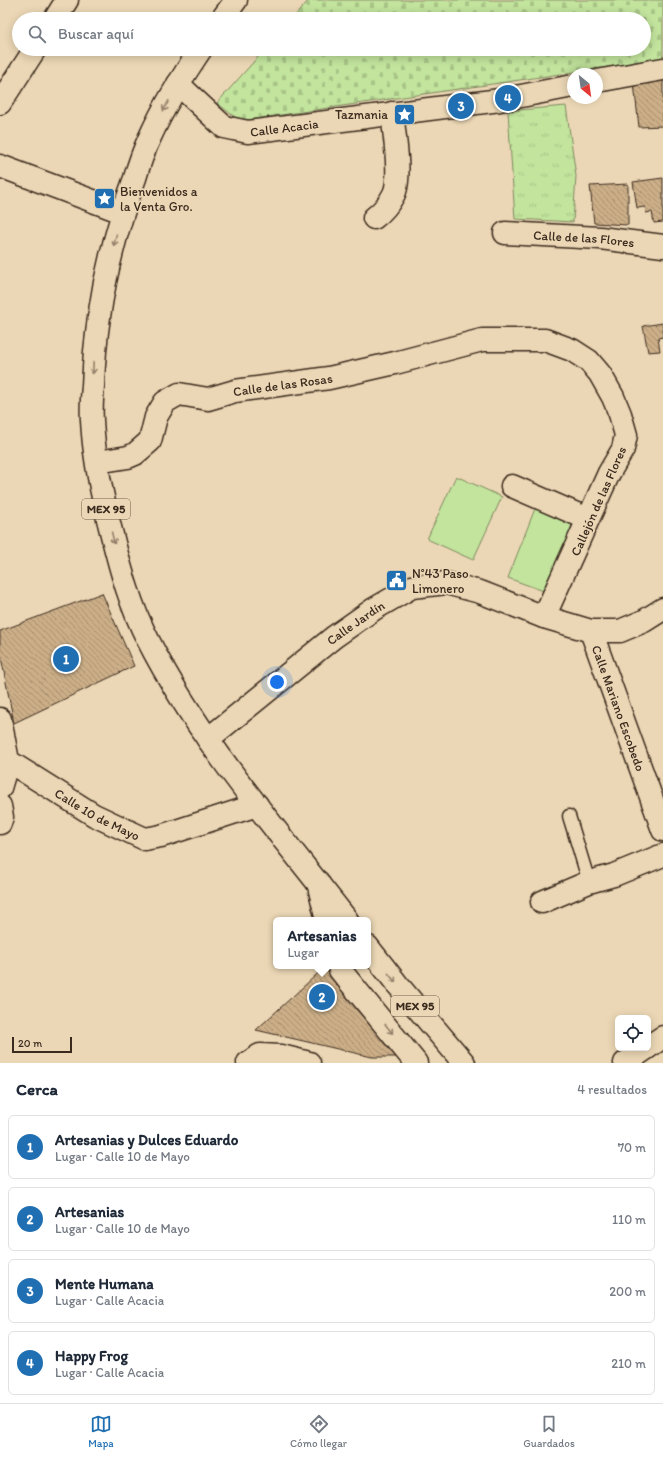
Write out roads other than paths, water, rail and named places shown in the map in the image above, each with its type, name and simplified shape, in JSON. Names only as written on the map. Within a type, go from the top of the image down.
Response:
[{"type":"main road","points":[[227,12],[236,0]]},
{"type":"main road","points":[[0,103],[30,56]]},
{"type":"main road","name":"MEX 95","points":[[196,56],[178,84],[149,138],[122,212],[103,288],[94,358],[92,419],[96,462],[109,524],[126,586],[146,637],[170,680],[208,739],[256,805],[345,917]]},
{"type":"main road","points":[[603,80],[663,69]]},
{"type":"main road","name":"Calle Acacia","points":[[178,84],[224,127],[248,132],[500,100],[567,87]]},
{"type":"main road","points":[[374,218],[384,210],[394,194],[397,175],[392,113]]},
{"type":"main road","points":[[0,166],[122,212]]},
{"type":"main road","name":"Calle de las Flores","points":[[505,234],[600,238],[663,246]]},
{"type":"main road","name":"Calle de las Rosas","points":[[96,462],[128,457],[135,454],[150,441],[156,417],[165,402],[179,394],[208,399],[235,391],[329,378],[395,363],[482,340],[502,340]]},
{"type":"main road","name":"Callejón de las Flores","points":[[502,340],[546,340],[572,350],[589,361],[600,374],[613,397],[626,435],[623,449],[609,473],[544,617]]},
{"type":"main road","points":[[512,486],[588,519]]},
{"type":"main road","name":"Calle Jardín","points":[[208,739],[334,637],[374,609],[412,587],[446,583],[480,592],[544,617],[591,631],[620,630],[644,621],[663,610]]},
{"type":"main road","name":"Calle Mariano Escobedo","points":[[591,631],[663,830]]},
{"type":"main road","points":[[0,720],[8,761],[0,788]]},
{"type":"main road","name":"Calle 10 de Mayo","points":[[8,761],[94,815],[145,839],[161,836],[256,805]]},
{"type":"main road","points":[[0,806],[2,817],[0,823]]},
{"type":"main road","points":[[542,902],[589,882],[614,875],[663,855]]},
{"type":"main road","points":[[318,882],[326,917]]},
{"type":"main road","name":"MEX 95","points":[[371,951],[464,1063]]},
{"type":"main road","points":[[340,969],[416,1063]]},
{"type":"main road","points":[[651,1045],[663,1037]]},
{"type":"main road","points":[[625,1063],[643,1051]]},
{"type":"main road","points":[[248,1063],[260,1055],[281,1056],[309,1063]]},
{"type":"lane","points":[[569,816],[589,882]]},
{"type":"place","name":"Happy Frog","points":[[508,98]]},
{"type":"place","name":"Mente Humana","points":[[461,106]]},
{"type":"place","name":"Tazmania","points":[[404,114]]},
{"type":"place","name":"Bienvenidos a la Venta Gro.","points":[[104,198]]},
{"type":"place","name":"N°43 Paso Limonero","points":[[397,580]]},
{"type":"place","name":"Artesanias y Dulces Eduardo","points":[[66,659]]},
{"type":"place","name":"Artesanias","points":[[322,997]]}]
